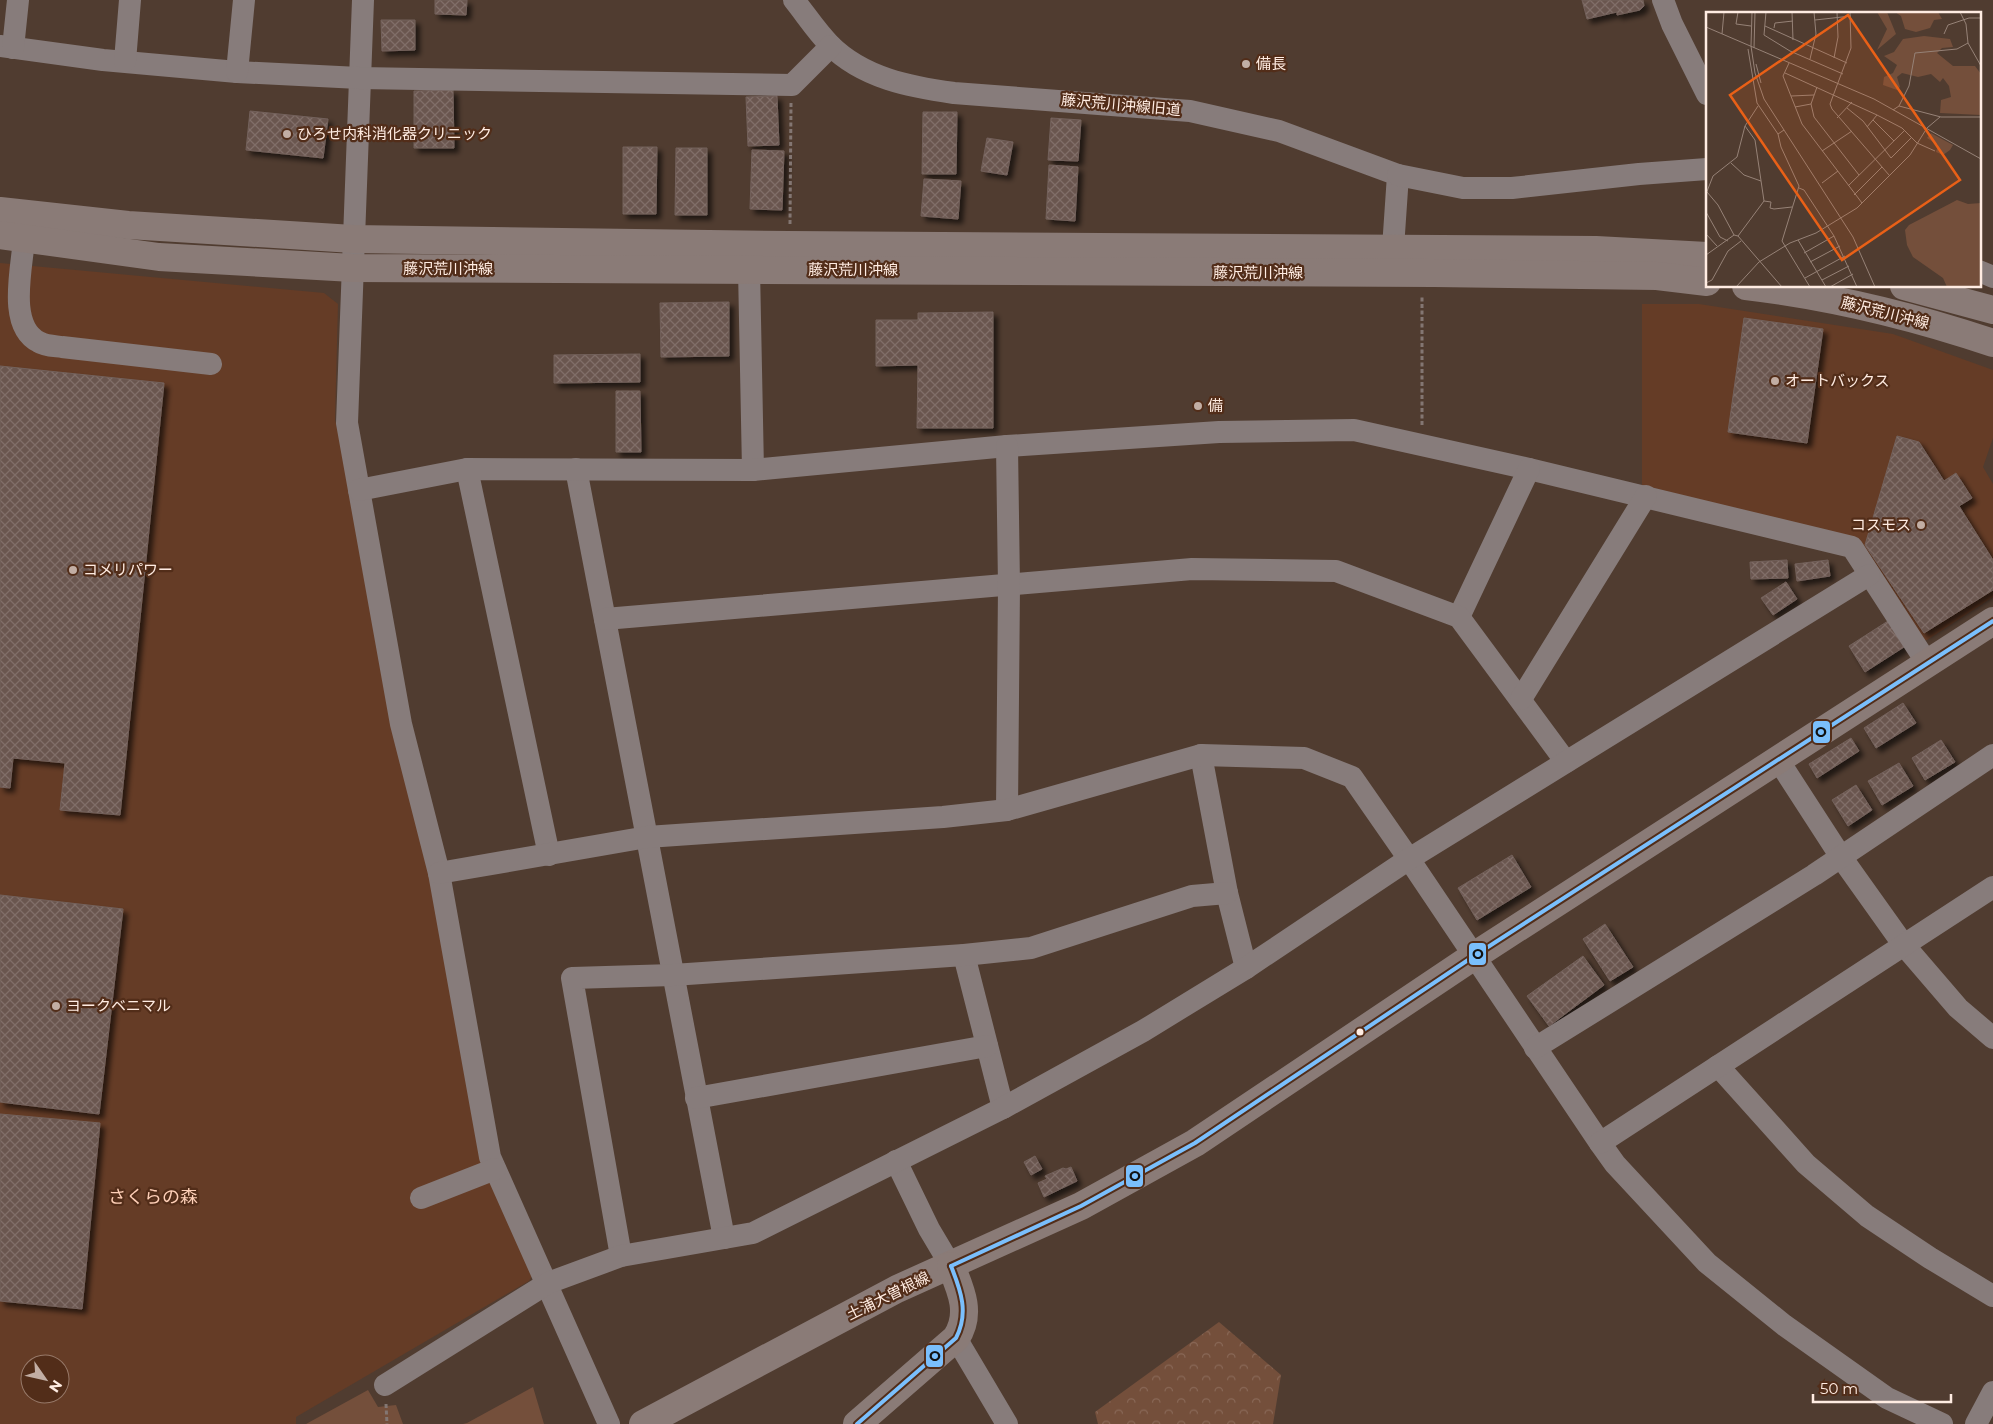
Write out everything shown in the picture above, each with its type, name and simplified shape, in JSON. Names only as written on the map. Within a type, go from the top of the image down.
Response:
[{"type":"main road","name":"藤沢荒川沖線","points":[[0,211],[128,225],[354,238],[789,245],[1596,250],[1706,256]]},
{"type":"main road","name":"藤沢荒川沖線","points":[[12,237],[158,257],[353,268],[1444,273],[1657,276],[1706,282]]},
{"type":"main road","name":"藤沢荒川沖線","points":[[1771,288],[1820,292],[1993,343]]},
{"type":"main road","name":"藤沢荒川沖線","points":[[1911,288],[1993,310]]},
{"type":"main road","name":"土浦大曽根線","points":[[643,1424],[897,1289],[1081,1206],[1195,1143],[1474,956],[1993,621]]},
{"type":"main road","points":[[856,1424],[956,1338],[962,1329],[965,1318],[964,1305],[960,1287],[951,1266]]},
{"type":"street","points":[[18,0],[7,47],[103,60],[237,72],[358,78],[792,85],[831,46]]},
{"type":"street","points":[[125,61],[130,0]]},
{"type":"street","points":[[237,72],[244,0]]},
{"type":"street","points":[[363,0],[358,78],[347,423],[401,724],[439,873],[488,1147],[495,1169],[548,1283],[609,1424]]},
{"type":"street","name":"藤沢荒川沖線旧道","points":[[794,0],[831,46],[870,72],[891,81],[917,88],[954,93],[1190,111],[1279,131],[1398,175],[1463,188],[1512,188],[1639,174],[1706,169]]},
{"type":"street","points":[[1664,0],[1672,24],[1706,92]]},
{"type":"street","points":[[1393,248],[1398,175]]},
{"type":"street","points":[[12,237],[18,307],[25,329],[39,342],[62,347],[211,364]]},
{"type":"street","points":[[749,269],[753,470]]},
{"type":"street","points":[[1980,271],[1993,278]]},
{"type":"street","points":[[359,490],[467,469],[753,470],[1007,446],[1220,432],[1354,430],[1646,496],[1852,547],[1927,663]]},
{"type":"street","points":[[1007,446],[1009,586],[1007,810]]},
{"type":"street","points":[[467,469],[549,855]]},
{"type":"street","points":[[576,469],[724,1238]]},
{"type":"street","points":[[1459,617],[1529,469]]},
{"type":"street","points":[[1521,699],[1646,496]]},
{"type":"street","points":[[605,619],[1192,569],[1336,571],[1459,617],[1566,762]]},
{"type":"street","points":[[384,1386],[548,1283],[621,1256],[753,1232],[1003,1108],[1143,1031],[1246,968],[1409,859],[1869,575]]},
{"type":"street","points":[[439,873],[647,837],[943,818],[1007,810],[1201,754],[1304,758],[1352,777],[1600,1143],[1616,1164],[1707,1263],[1784,1326],[1887,1398],[1942,1424]]},
{"type":"street","points":[[1201,754],[1228,893],[1246,968]]},
{"type":"street","points":[[1535,1048],[1841,857],[1993,755]]},
{"type":"street","points":[[1784,769],[1841,857],[1903,944],[1958,1008],[1993,1038]]},
{"type":"street","points":[[1600,1143],[1993,887]]},
{"type":"street","points":[[621,1256],[572,978],[673,975],[964,956],[1031,948],[1192,896],[1228,893]]},
{"type":"street","points":[[964,956],[1003,1108]]},
{"type":"street","points":[[696,1098],[987,1046]]},
{"type":"street","points":[[1718,1066],[1806,1164],[1867,1216],[1930,1258],[1993,1296]]},
{"type":"street","points":[[896,1161],[929,1229],[951,1266]]},
{"type":"street","points":[[421,1198],[495,1169]]},
{"type":"street","points":[[956,1338],[1007,1424]]},
{"type":"street","points":[[1976,1424],[1993,1392]]},
{"type":"path","points":[[789,245],[792,85]]},
{"type":"path","points":[[1422,290],[1422,445]]},
{"type":"shaded area","points":[[0,263],[324,293],[338,304],[335,420],[351,487],[430,874],[479,1153],[533,1274],[529,1281],[296,1417],[296,1424],[0,1424]]},
{"type":"shaded area","points":[[1642,304],[1699,304],[1893,334],[1993,370],[1993,438],[1983,467],[1993,484],[1993,597],[1927,640],[1921,640],[1859,540],[1642,485]]},
{"type":"green space","points":[[1219,1322],[1281,1375],[1273,1424],[1098,1424],[1095,1412]]},
{"type":"green space","points":[[533,1387],[544,1424],[463,1424],[467,1423]]},
{"type":"green space","points":[[368,1390],[378,1407],[396,1405],[403,1424],[306,1424]]},
{"type":"building","points":[[435,0],[467,0],[466,15],[435,14]]},
{"type":"building","points":[[1582,0],[1643,0],[1644,6],[1640,10],[1617,15],[1617,12],[1587,19]]},
{"type":"building","points":[[381,20],[415,20],[415,50],[382,51]]},
{"type":"building","points":[[453,90],[454,148],[414,148],[414,91]]},
{"type":"building","points":[[777,96],[779,145],[748,146],[746,97]]},
{"type":"building","name":"ひろせ内科消化器クリニック","points":[[250,111],[328,119],[323,158],[246,150]]},
{"type":"building","points":[[923,112],[957,112],[956,174],[922,174]]},
{"type":"building","points":[[1051,118],[1081,120],[1078,161],[1048,160]]},
{"type":"building","points":[[987,138],[1013,142],[1007,175],[981,171]]},
{"type":"building","points":[[623,147],[657,147],[656,214],[623,214]]},
{"type":"building","points":[[676,148],[707,148],[707,215],[675,215]]},
{"type":"building","points":[[752,150],[784,151],[782,210],[750,209]]},
{"type":"building","points":[[1049,165],[1078,167],[1075,221],[1046,219]]},
{"type":"building","points":[[924,179],[961,181],[958,219],[921,216]]},
{"type":"building","points":[[729,302],[729,356],[661,357],[660,303]]},
{"type":"building","points":[[993,312],[993,428],[917,428],[918,365],[876,366],[876,320],[918,320],[918,313]]},
{"type":"building","name":"オートバックス","points":[[1744,318],[1823,329],[1807,443],[1728,432]]},
{"type":"building","points":[[640,354],[640,382],[554,383],[554,355]]},
{"type":"building","name":"コメリパワー","points":[[0,366],[164,383],[120,815],[60,810],[65,763],[13,758],[10,788],[0,787]]},
{"type":"building","points":[[616,391],[640,391],[641,452],[616,452]]},
{"type":"building","name":"コスモス","points":[[1897,436],[1919,442],[1944,481],[1956,473],[1972,498],[1959,506],[1993,560],[1993,590],[1924,633],[1865,545]]},
{"type":"building","points":[[1787,560],[1788,578],[1751,579],[1750,562]]},
{"type":"building","points":[[1828,560],[1830,576],[1797,581],[1795,564]]},
{"type":"building","points":[[1786,582],[1797,599],[1773,615],[1761,598]]},
{"type":"building","points":[[1888,621],[1904,647],[1865,672],[1849,646]]},
{"type":"building","points":[[1903,703],[1916,723],[1876,748],[1864,728]]},
{"type":"building","points":[[1851,738],[1859,751],[1817,778],[1809,764]]},
{"type":"building","points":[[1941,740],[1955,762],[1925,780],[1912,758]]},
{"type":"building","points":[[1899,763],[1913,786],[1882,805],[1868,781]]},
{"type":"building","points":[[1856,785],[1872,810],[1848,826],[1832,800]]},
{"type":"building","points":[[1512,855],[1531,887],[1477,920],[1458,888]]},
{"type":"building","name":"ヨークベニマル","points":[[0,895],[123,909],[99,1114],[0,1102]]},
{"type":"building","points":[[1605,924],[1633,967],[1610,981],[1583,939]]},
{"type":"building","points":[[1583,956],[1604,985],[1549,1026],[1527,996]]},
{"type":"building","points":[[0,1114],[100,1123],[82,1309],[0,1301]]},
{"type":"building","points":[[1035,1156],[1042,1169],[1031,1175],[1024,1162]]},
{"type":"building","points":[[1071,1167],[1077,1181],[1044,1197],[1038,1183],[1047,1179],[1045,1176],[1063,1168]]},
{"type":"transit line","name":"O","points":[[951,1266],[1081,1206],[1195,1143],[1474,956],[1993,621]]},
{"type":"transit line","name":"O","points":[[857,1424],[956,1338],[960,1329],[963,1311],[958,1284],[951,1266]]},
{"type":"place","name":"備長","points":[[1246,64]]},
{"type":"place","name":"ひろせ内科消化器クリニック","points":[[287,134]]},
{"type":"place","name":"オートバックス","points":[[1775,381]]},
{"type":"place","name":"備","points":[[1198,406]]},
{"type":"place","name":"コスモス","points":[[1921,525]]},
{"type":"place","name":"コメリパワー","points":[[73,570]]},
{"type":"place","name":"ヨークベニマル","points":[[56,1006]]},
{"type":"district","name":"さくらの森","points":[[153,1197]]}]
